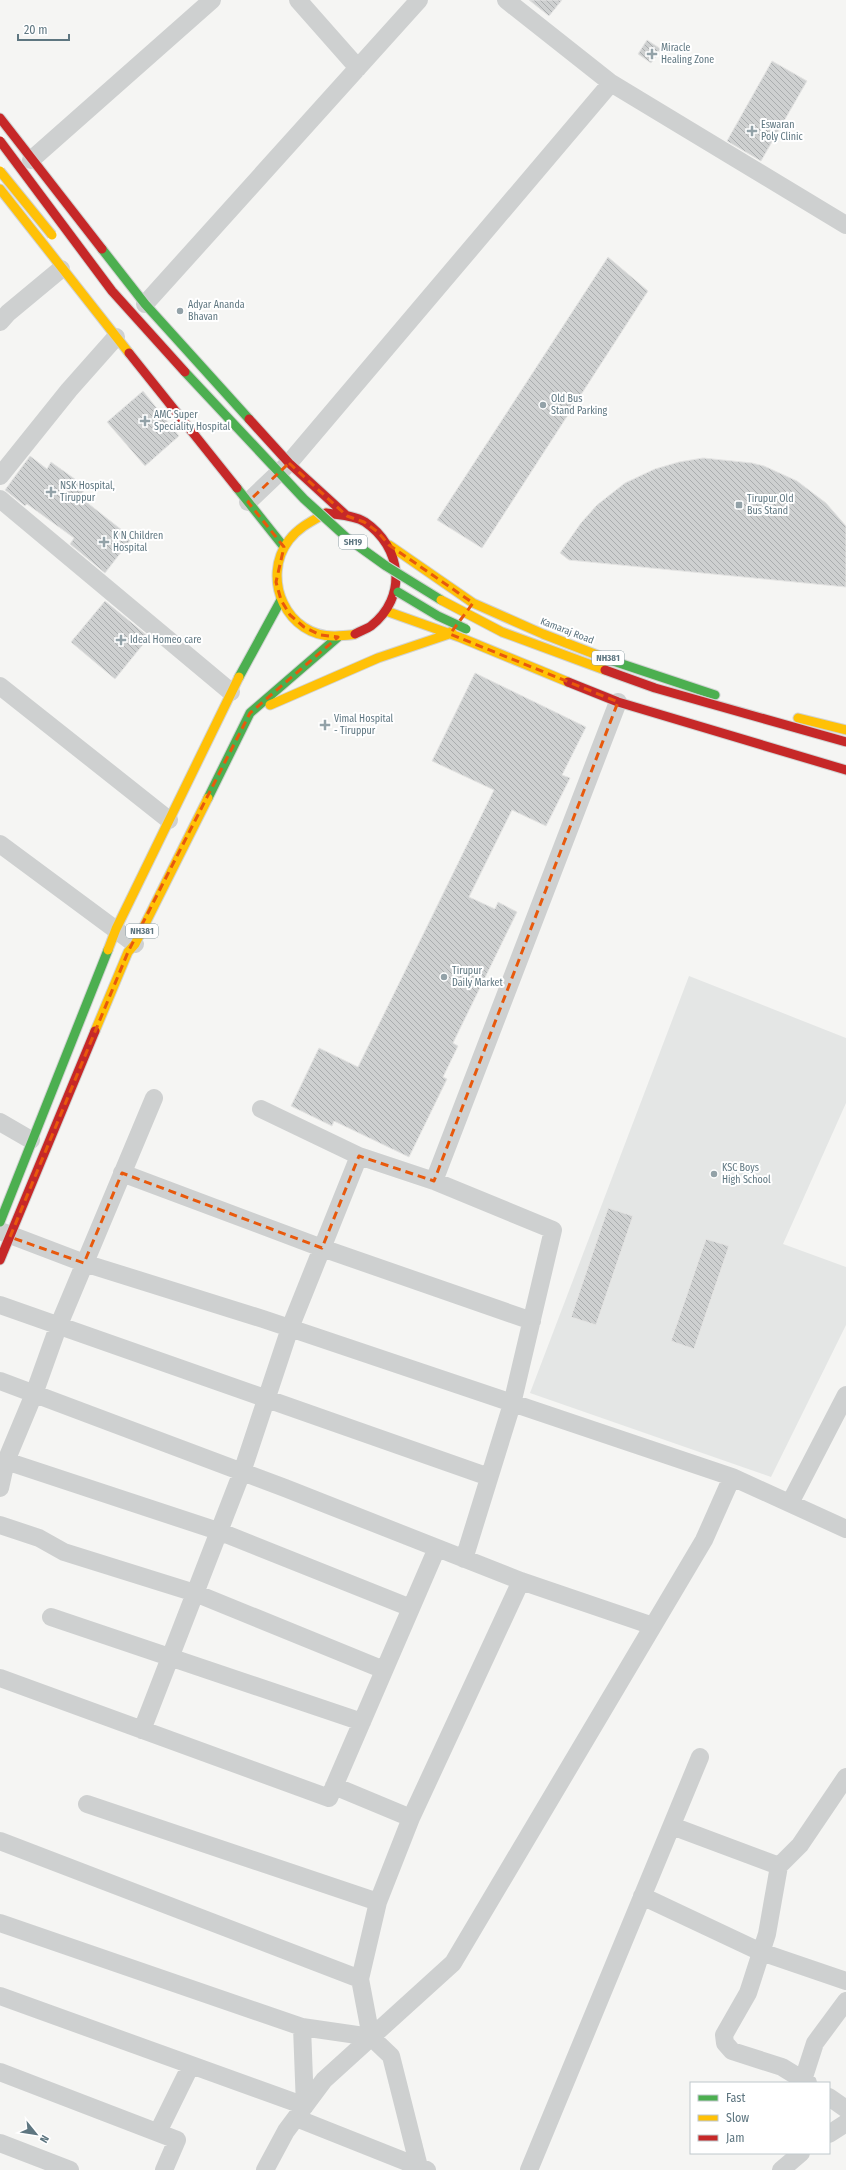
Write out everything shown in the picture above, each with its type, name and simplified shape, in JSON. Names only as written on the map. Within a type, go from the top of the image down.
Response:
[{"type":"main road","points":[[0,118],[31,160],[145,304],[289,463],[347,516]]},
{"type":"main road","name":"SH19","points":[[0,141],[112,291],[214,405],[304,499],[346,538],[386,566],[458,610],[502,632],[655,688],[846,742]]},
{"type":"main road","points":[[0,171],[58,242]]},
{"type":"main road","points":[[0,189],[61,269],[284,547]]},
{"type":"main road","points":[[261,474],[277,491]]},
{"type":"main road","name":"NH381","points":[[326,513],[347,516],[369,525],[378,532],[389,545],[395,561],[397,578],[394,595],[386,611],[373,625],[356,634],[338,637],[320,635],[304,627],[290,615],[281,600],[276,582],[278,564],[284,547],[296,532],[326,513]]},
{"type":"main road","points":[[304,518],[315,528]]},
{"type":"main road","name":"Kamaraj Road","points":[[389,545],[473,603],[543,634],[702,691],[800,719],[846,730]]},
{"type":"main road","points":[[387,585],[438,616],[518,651]]},
{"type":"main road","name":"NH381","points":[[0,1222],[31,1140],[116,928],[231,692],[281,600]]},
{"type":"main road","points":[[250,713],[378,658],[450,634],[473,603]]},
{"type":"main road","points":[[386,611],[450,634],[618,702],[846,770]]},
{"type":"main road","name":"NH381","points":[[0,1260],[5,1234],[128,952],[135,944],[250,713],[338,637]]},
{"type":"street","points":[[31,160],[212,0]]},
{"type":"street","points":[[298,0],[358,68]]},
{"type":"street","points":[[145,304],[419,0]]},
{"type":"street","points":[[506,0],[611,83],[846,225]]},
{"type":"street","points":[[248,502],[289,463],[611,83]]},
{"type":"street","points":[[3,313],[61,269]]},
{"type":"street","points":[[0,476],[69,390],[116,337]]},
{"type":"street","points":[[0,499],[231,692]]},
{"type":"street","points":[[0,686],[168,820]]},
{"type":"street","points":[[434,1181],[618,702]]},
{"type":"street","points":[[0,844],[116,928],[135,944]]},
{"type":"street","points":[[0,1488],[6,1461],[34,1394],[58,1327],[154,1098]]},
{"type":"street","points":[[260,1109],[359,1156],[434,1181],[553,1230],[512,1404],[464,1559]]},
{"type":"street","points":[[0,1122],[31,1140]]},
{"type":"street","points":[[142,1730],[242,1472],[290,1328],[359,1156]]},
{"type":"street","points":[[122,1173],[322,1248],[532,1321]]},
{"type":"street","points":[[5,1234],[84,1264],[290,1328],[732,1477],[846,1528]]},
{"type":"street","points":[[0,1305],[58,1327],[490,1478]]},
{"type":"street","points":[[0,1381],[242,1472],[521,1581],[653,1626]]},
{"type":"street","points":[[790,1503],[846,1395]]},
{"type":"street","points":[[6,1461],[218,1531],[411,1608]]},
{"type":"street","points":[[265,2170],[286,2131],[324,2080],[453,1963],[704,1540],[732,1477]]},
{"type":"street","points":[[0,1525],[39,1538],[64,1552],[195,1593],[384,1670]]},
{"type":"street","points":[[0,1678],[329,1798],[437,1548]]},
{"type":"street","points":[[371,2037],[360,1979],[378,1902],[411,1818],[521,1581]]},
{"type":"street","points":[[50,1617],[171,1656],[362,1722]]},
{"type":"street","points":[[530,2170],[700,1757]]},
{"type":"street","points":[[846,1778],[800,1845],[779,1866],[767,1934],[748,1993],[724,2035],[724,2043],[732,2051],[782,2067],[806,2081],[815,2043],[846,2001]]},
{"type":"street","points":[[334,1786],[411,1818]]},
{"type":"street","points":[[87,1804],[378,1902]]},
{"type":"street","points":[[672,1826],[779,1866]]},
{"type":"street","points":[[0,1841],[360,1979]]},
{"type":"street","points":[[642,1896],[761,1952],[846,1981]]},
{"type":"street","points":[[0,1924],[302,2027],[371,2037],[392,2056],[421,2169]]},
{"type":"street","points":[[0,1996],[191,2065],[300,2112],[421,2169]]},
{"type":"street","points":[[300,2112],[302,2027]]},
{"type":"street","points":[[158,2132],[191,2065]]},
{"type":"street","points":[[0,2072],[177,2140],[164,2170]]},
{"type":"street","points":[[830,2098],[846,2109]]},
{"type":"street","points":[[830,2133],[846,2123]]},
{"type":"street","points":[[0,2143],[70,2170]]},
{"type":"street","points":[[781,2170],[800,2154]]},
{"type":"highlighted area","points":[[289,463],[347,516],[364,522],[378,532],[389,545],[473,603],[450,634],[618,702],[434,1181],[359,1156],[322,1248],[122,1173],[84,1263],[10,1237],[128,952],[250,713],[338,637],[320,635],[304,627],[290,615],[281,600],[276,582],[284,547],[248,502]]},
{"type":"shaded area","name":"KSC Boys High School","points":[[689,976],[846,1038],[846,1103],[783,1244],[846,1267],[846,1325],[771,1477],[530,1393]]},
{"type":"building","points":[[529,0],[562,0],[549,16]]},
{"type":"building","points":[[647,40],[661,49],[651,63],[638,54]]},
{"type":"building","points":[[772,61],[807,81],[761,161],[727,141]]},
{"type":"building","name":"Old Bus Stand Parking","points":[[608,257],[648,291],[482,548],[437,520]]},
{"type":"building","points":[[143,391],[179,436],[145,466],[107,422]]},
{"type":"building","points":[[30,456],[47,469],[51,462],[86,487],[80,497],[132,538],[105,573],[70,544],[74,538],[27,504],[25,506],[5,490]]},
{"type":"building","points":[[703,458],[752,463],[764,466],[797,481],[826,503],[846,526],[846,587],[569,560],[560,553],[581,523],[597,505],[625,483],[655,469],[679,462]]},
{"type":"building","points":[[105,601],[149,637],[115,679],[71,642]]},
{"type":"building","name":"Tirupur Daily Market","points":[[475,673],[586,727],[562,775],[570,778],[546,826],[512,810],[469,897],[495,909],[498,902],[517,912],[453,1043],[458,1046],[443,1077],[447,1079],[409,1157],[334,1121],[332,1126],[291,1106],[319,1048],[358,1067],[494,790],[432,761]]},
{"type":"building","points":[[608,1208],[633,1216],[596,1325],[571,1317]]},
{"type":"building","points":[[706,1239],[729,1246],[694,1349],[671,1341]]},
{"type":"traffic: fast","points":[[102,249],[145,304],[249,419]]},
{"type":"traffic: fast","points":[[185,372],[304,499],[347,538],[386,566],[441,600]]},
{"type":"traffic: fast","points":[[237,488],[284,547]]},
{"type":"traffic: fast","points":[[398,592],[438,616],[466,629]]},
{"type":"traffic: fast","points":[[239,677],[281,600]]},
{"type":"traffic: fast","points":[[208,798],[250,713],[338,637]]},
{"type":"traffic: fast","points":[[610,660],[715,695]]},
{"type":"traffic: fast","points":[[0,1222],[108,950]]},
{"type":"traffic: slow","points":[[0,171],[52,235]]},
{"type":"traffic: slow","points":[[0,189],[129,353]]},
{"type":"traffic: slow","points":[[326,513],[301,528],[289,540],[281,555],[277,571],[278,588],[283,603],[292,617],[304,627],[319,634],[336,636],[355,634]]},
{"type":"traffic: slow","points":[[389,545],[473,603],[543,634],[610,660]]},
{"type":"traffic: slow","points":[[441,600],[502,632],[605,670]]},
{"type":"traffic: slow","points":[[386,611],[459,637],[568,682]]},
{"type":"traffic: slow","points":[[270,705],[378,658],[449,634],[452,631]]},
{"type":"traffic: slow","points":[[108,950],[116,929],[239,677]]},
{"type":"traffic: slow","points":[[798,718],[846,730]]},
{"type":"traffic: slow","points":[[95,1031],[128,952],[135,944],[208,798]]},
{"type":"traffic: jam","points":[[0,118],[102,249]]},
{"type":"traffic: jam","points":[[0,141],[112,291],[185,372]]},
{"type":"traffic: jam","points":[[129,353],[237,488]]},
{"type":"traffic: jam","points":[[249,419],[289,463],[347,516]]},
{"type":"traffic: jam","points":[[326,513],[351,517],[365,522],[377,532],[387,545],[393,558],[396,572],[395,587],[391,601],[383,614],[371,626],[355,634]]},
{"type":"traffic: jam","points":[[605,670],[655,688],[846,742]]},
{"type":"traffic: jam","points":[[568,682],[618,702],[846,770]]},
{"type":"traffic: jam","points":[[0,1260],[95,1031]]},
{"type":"place","name":"Miracle Healing Zone","points":[[652,54]]},
{"type":"place","name":"Eswaran Poly Clinic","points":[[752,131]]},
{"type":"place","name":"Adyar Ananda Bhavan","points":[[180,311]]},
{"type":"place","name":"Old Bus Stand Parking","points":[[543,405]]},
{"type":"place","name":"AMC Super Speciality Hospital","points":[[145,421]]},
{"type":"place","name":"NSK Hospital, Tiruppur","points":[[51,492]]},
{"type":"place","name":"Tirupur Old Bus Stand","points":[[739,505]]},
{"type":"place","name":"K N Children Hospital","points":[[104,542]]},
{"type":"place","name":"Ideal Homeo care","points":[[121,640]]},
{"type":"place","name":"Vimal Hospital - Tiruppur","points":[[325,725]]},
{"type":"place","name":"Tirupur Daily Market","points":[[444,977]]},
{"type":"place","name":"KSC Boys High School","points":[[714,1174]]}]
